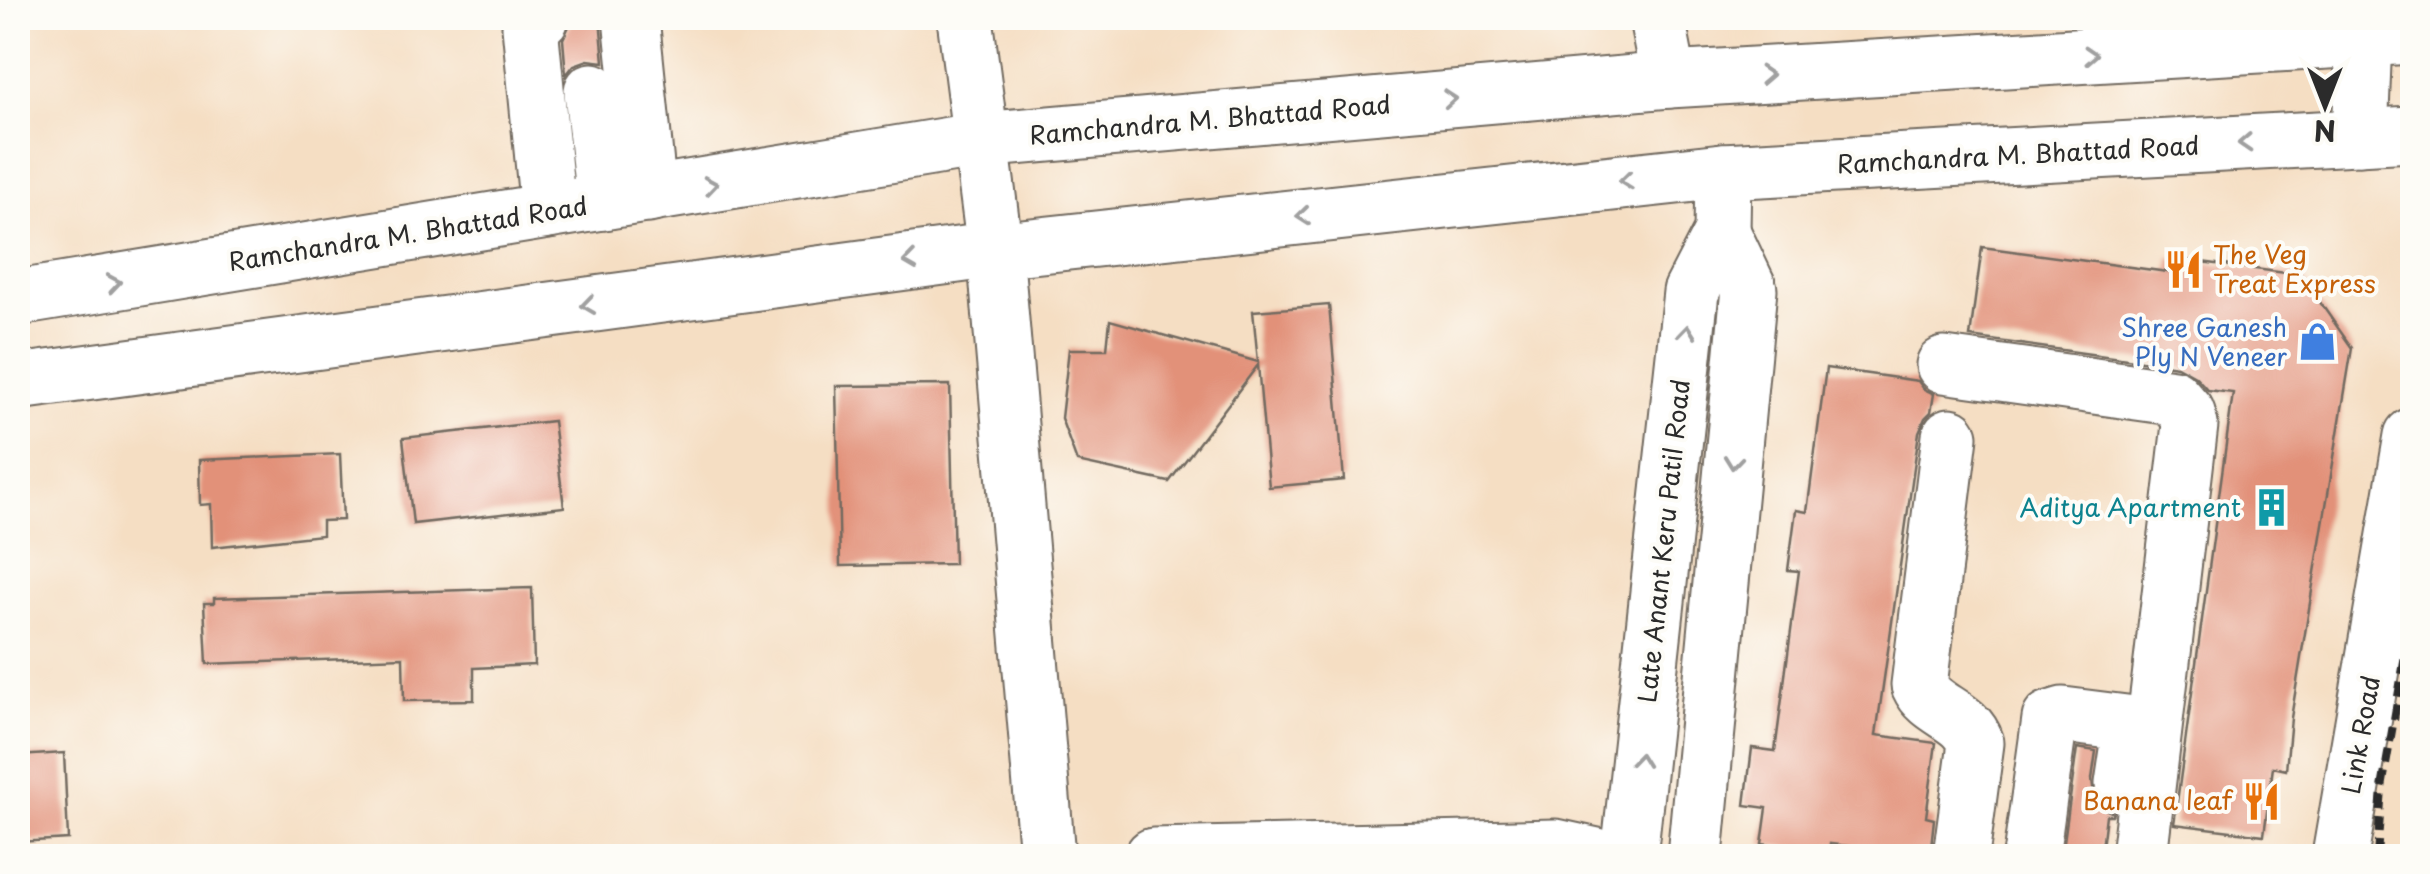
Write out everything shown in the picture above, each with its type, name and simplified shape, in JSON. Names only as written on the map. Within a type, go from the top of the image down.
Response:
[{"type":"main road","points":[[541,18],[532,19],[530,26],[548,211]]},
{"type":"main road","points":[[626,198],[615,90],[631,18]]},
{"type":"main road","points":[[966,18],[995,250],[1047,856]]},
{"type":"main road","points":[[1657,18],[1669,80]]},
{"type":"main road","points":[[2386,135],[2388,37]]},
{"type":"main road","name":"Ramchandra M. Bhattad Road","points":[[18,298],[980,140],[1669,80],[2388,37]]},
{"type":"main road","points":[[535,94],[615,90]]},
{"type":"main road","name":"Ramchandra M. Bhattad Road","points":[[18,382],[995,250],[1723,170],[2386,135]]},
{"type":"main road","name":"Late Anant Keru Patil Road","points":[[1629,856],[1692,292],[1722,232],[1723,170]]},
{"type":"main road","name":"Late Anant Keru Patil Road","points":[[1695,856],[1750,289],[1722,232]]},
{"type":"main road","points":[[1944,365],[2172,397],[2187,413],[2190,424],[2138,856]]},
{"type":"main road","points":[[1950,436],[1919,685],[1924,697],[1972,729],[1976,743],[1961,856]]},
{"type":"main road","name":"Link Road","points":[[2340,856],[2412,436]]},
{"type":"main road","points":[[2031,856],[2050,720],[2063,716],[2126,723],[2130,737],[2113,856]]},
{"type":"main road","points":[[1153,856],[1556,847],[1597,856]]},
{"type":"building","points":[[600,19],[604,62],[588,60],[574,65],[566,75],[563,39],[571,22]]},
{"type":"building","name":"Aditya Apartment","points":[[1982,247],[2168,272],[2170,258],[2301,275],[2352,348],[2291,718],[2286,770],[2273,767],[2264,835],[2174,824],[2233,393],[2208,390],[2195,376],[2177,366],[1970,337]]},
{"type":"building","points":[[1329,305],[1344,480],[1269,487],[1258,365],[1169,482],[1077,462],[1061,418],[1069,349],[1107,349],[1110,320],[1258,362],[1253,311]]},
{"type":"building","points":[[1826,368],[1918,381],[1934,394],[1931,412],[1919,432],[1876,735],[1936,743],[1926,817],[1934,819],[1930,856],[1830,844],[1829,853],[1762,844],[1767,808],[1745,805],[1752,748],[1775,751],[1799,571],[1788,570],[1796,510],[1807,512]]},
{"type":"building","points":[[950,385],[954,564],[840,566],[836,386]]},
{"type":"building","points":[[553,421],[564,507],[413,524],[403,438]]},
{"type":"building","points":[[340,454],[343,520],[322,521],[322,535],[212,547],[211,504],[200,505],[199,460]]},
{"type":"building","points":[[532,588],[534,665],[474,668],[474,700],[404,701],[403,657],[207,664],[204,603],[214,603],[214,598]]},
{"type":"building","points":[[2077,748],[2096,751],[2094,795],[2103,808],[2113,813],[2106,815],[2101,856],[2062,856]]},
{"type":"building","points":[[64,753],[68,839],[18,842],[18,756]]},
{"type":"railway","points":[[2377,856],[2382,788],[2412,616]]},
{"type":"place","name":"The Veg Treat Express","points":[[2183,269]]},
{"type":"place","name":"Shree Ganesh Ply N Veneer","points":[[2317,342]]},
{"type":"place","name":"Aditya Apartment","points":[[2271,508]]},
{"type":"place","name":"Banana leaf","points":[[2262,801]]}]
